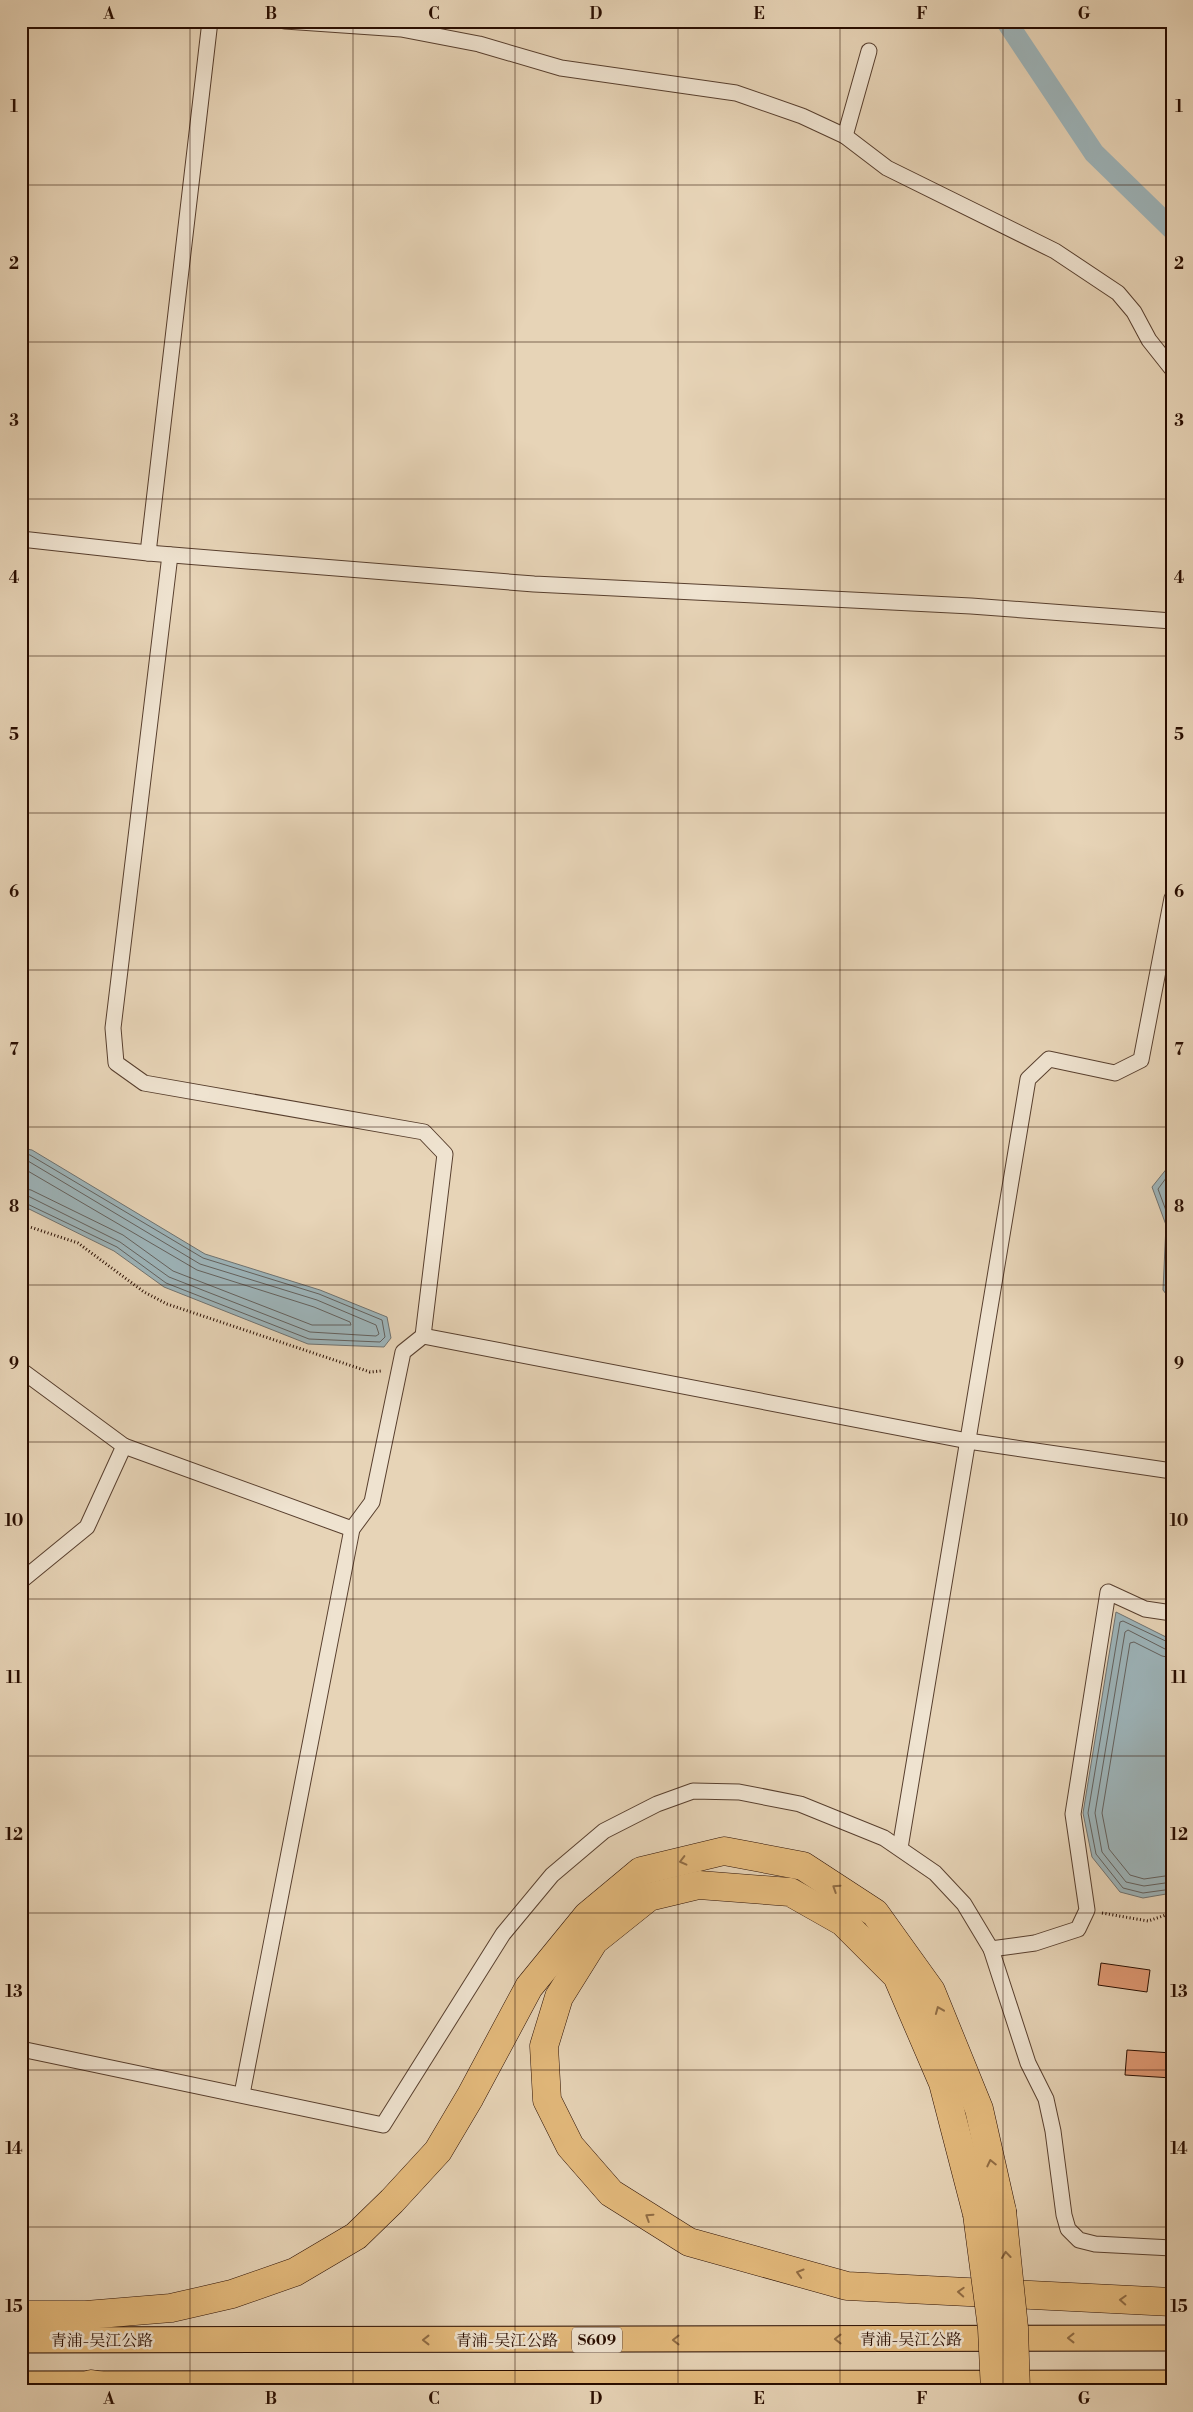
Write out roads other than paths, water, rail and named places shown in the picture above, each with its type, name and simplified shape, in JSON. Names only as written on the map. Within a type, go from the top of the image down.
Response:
[{"type":"highway","points":[[21,2315],[86,2315],[171,2308],[232,2294],[295,2272],[356,2236],[392,2201],[438,2151],[470,2097],[529,1987],[587,1916],[641,1871],[724,1851],[803,1866],[875,1913],[931,1992],[979,2109],[989,2212],[995,2391]]},
{"type":"highway","points":[[1016,2391],[1014,2328],[989,2212],[943,2083],[897,1976],[843,1922],[790,1892],[699,1885],[649,1897],[594,1941],[559,1997],[544,2046],[547,2100],[570,2146],[611,2192],[689,2242],[847,2286],[1172,2302]]},
{"type":"highway","points":[[91,2384],[133,2391]]},
{"type":"main road","name":"青浦-吴江公路","points":[[21,2340],[1172,2338]]},
{"type":"main road","points":[[21,2384],[1172,2383]]},
{"type":"street","points":[[148,553],[210,21]]},
{"type":"street","points":[[286,21],[401,29],[479,44],[561,68],[736,93],[802,116],[845,136],[887,168],[1055,251],[1118,293],[1134,312],[1149,340],[1172,370]]},
{"type":"street","points":[[845,136],[869,52]]},
{"type":"street","points":[[21,539],[170,555],[534,584],[971,606],[1172,621]]},
{"type":"street","points":[[170,555],[113,1028],[116,1063],[144,1083],[424,1132],[445,1154],[423,1336],[403,1352],[372,1502],[352,1529],[242,2094]]},
{"type":"street","points":[[900,1848],[1028,1079],[1049,1059],[1115,1073],[1141,1060],[1172,898]]},
{"type":"street","points":[[423,1336],[968,1441],[1172,1471]]},
{"type":"street","points":[[21,1370],[124,1446],[352,1529]]},
{"type":"street","points":[[21,1582],[87,1527],[124,1446]]},
{"type":"street","points":[[991,1949],[1035,1943],[1078,1929],[1087,1910],[1073,1814],[1108,1592],[1145,1609],[1172,1613]]},
{"type":"street","points":[[21,2049],[383,2125],[502,1934],[552,1875],[604,1831],[675,1798],[693,1791],[739,1792],[800,1804],[884,1838],[935,1873],[964,1904],[991,1949],[1028,2063],[1046,2099],[1053,2131],[1064,2215],[1068,2230],[1080,2240],[1095,2244],[1172,2248]]},
{"type":"water","points":[[21,1148],[32,1150],[205,1254],[320,1290],[387,1317],[391,1338],[384,1347],[308,1344],[164,1287],[114,1251],[21,1205]]},
{"type":"water","points":[[1172,1162],[1172,1302],[1163,1290],[1166,1225],[1152,1187]]},
{"type":"water","points":[[1116,1612],[1172,1640],[1172,1893],[1143,1898],[1120,1892],[1092,1857],[1083,1813]]},
{"type":"waterway","points":[[1006,21],[1094,153],[1172,229]]}]
